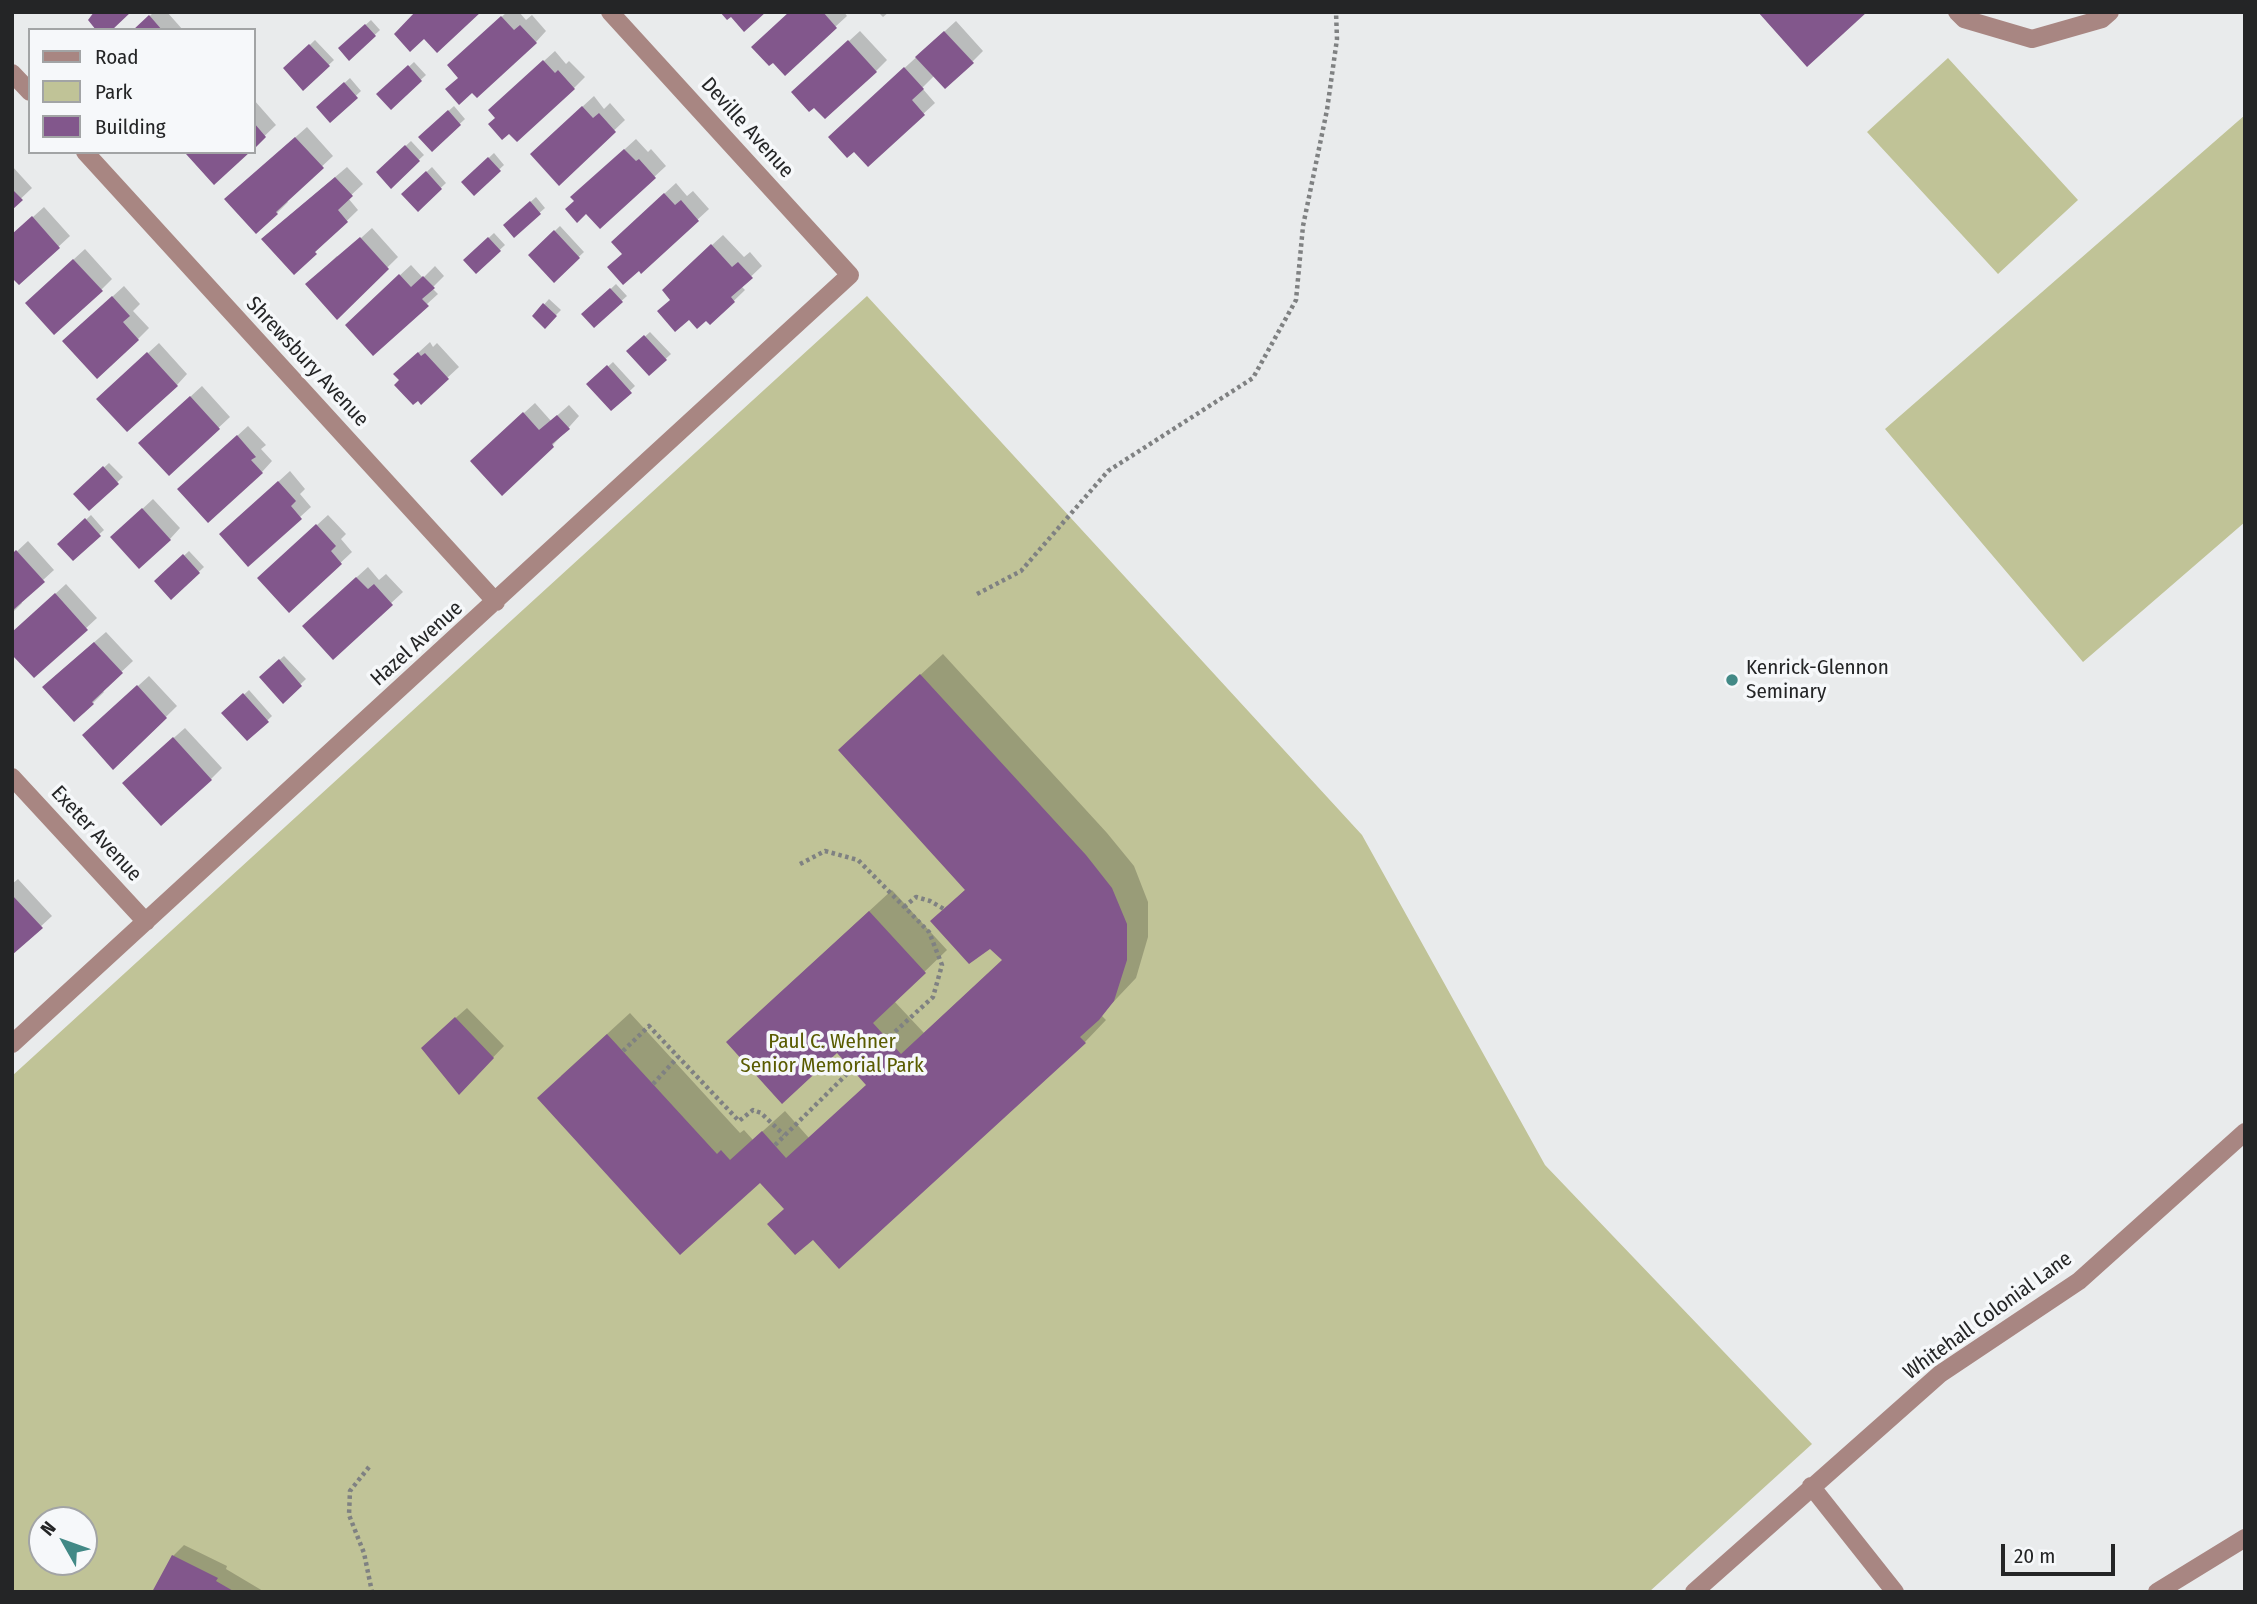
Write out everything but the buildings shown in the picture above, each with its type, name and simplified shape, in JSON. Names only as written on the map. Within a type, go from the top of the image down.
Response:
[{"type":"street","name":"Deville Avenue","points":[[610,12],[850,275]]},
{"type":"street","points":[[1957,12],[1964,19],[2032,39],[2102,19],[2110,12]]},
{"type":"street","points":[[12,73],[28,90]]},
{"type":"street","name":"Shrewsbury Avenue","points":[[87,154],[496,602]]},
{"type":"street","name":"Hazel Avenue","points":[[12,1044],[850,275]]},
{"type":"street","name":"Exeter Avenue","points":[[12,777],[146,922]]},
{"type":"street","name":"Whitehall Colonial Lane","points":[[1694,1592],[1940,1374],[2079,1281],[2245,1132]]},
{"type":"street","points":[[1811,1486],[1895,1592]]},
{"type":"street","points":[[2157,1592],[2245,1538]]},
{"type":"path","points":[[977,594],[1021,571],[1108,471],[1254,378],[1296,300],[1303,226],[1334,63],[1336,12]]},
{"type":"path","points":[[800,864],[825,852],[858,860],[929,932],[942,965],[933,997],[887,1039]]},
{"type":"path","points":[[904,907],[916,897],[944,909]]},
{"type":"path","points":[[623,1051],[649,1026],[738,1121],[753,1110],[761,1113],[784,1135]]},
{"type":"path","points":[[653,1084],[678,1057]]},
{"type":"path","points":[[775,1145],[852,1069]]},
{"type":"path","points":[[369,1467],[350,1491],[349,1515],[364,1553],[372,1592]]},
{"type":"green space","points":[[1948,58],[2078,200],[1998,274],[1867,132]]},
{"type":"green space","points":[[2245,115],[2245,522],[2083,662],[1885,429]]},
{"type":"green space","name":"Paul C. Wehner Senior Memorial Park","points":[[867,296],[1362,835],[1545,1165],[1812,1444],[1649,1592],[12,1592],[12,1076]]},
{"type":"place","name":"Kenrick-Glennon Seminary","points":[[1732,680]]}]
